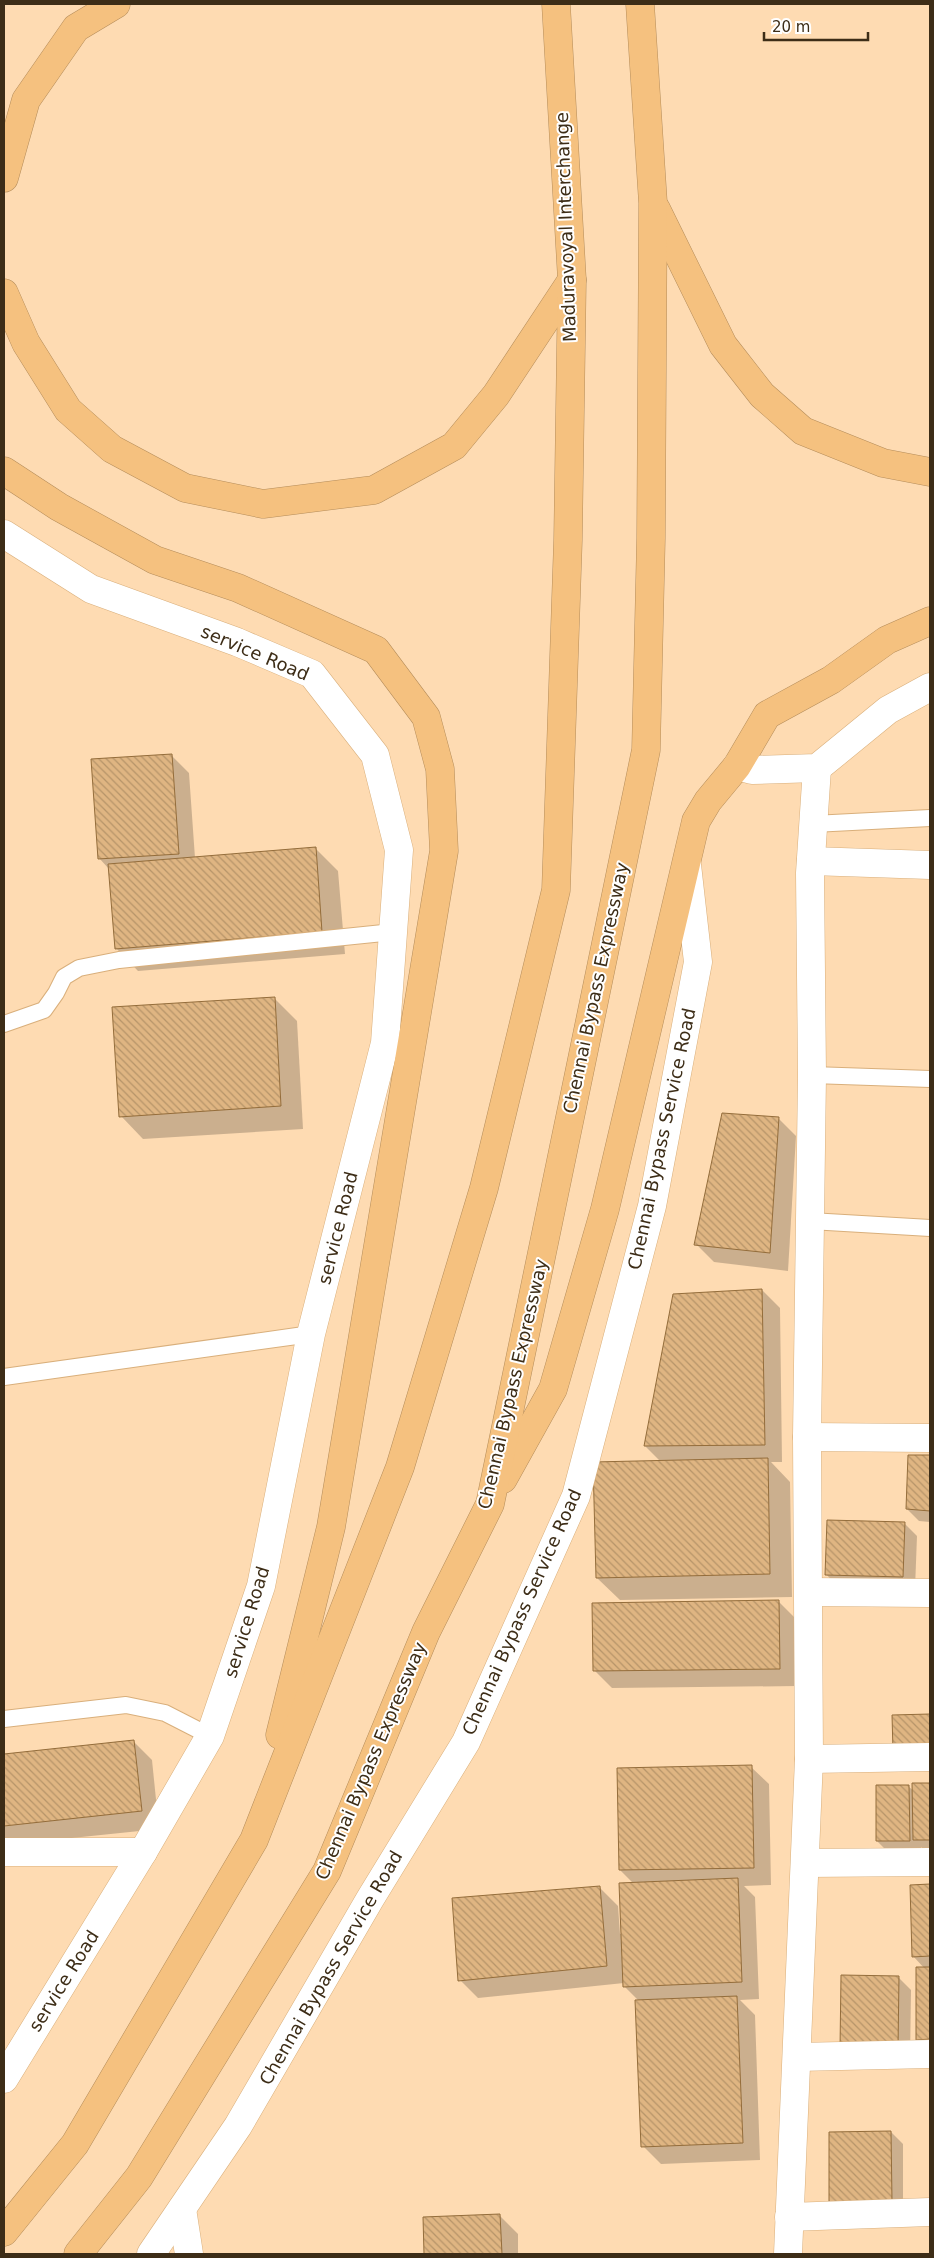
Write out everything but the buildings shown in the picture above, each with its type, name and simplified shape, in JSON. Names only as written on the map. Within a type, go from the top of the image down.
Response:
[{"type":"highway","points":[[4,178],[26,100],[76,28],[116,4]]},
{"type":"highway","name":"Maduravoyal Interchange","points":[[254,1840],[400,1467],[484,1188],[556,890],[568,540],[572,280],[556,4]]},
{"type":"highway","points":[[640,4],[653,204],[723,345],[762,395],[803,431],[883,463],[930,472]]},
{"type":"highway","name":"Chennai Bypass Expressway","points":[[78,2254],[139,2177],[327,1871],[426,1632],[490,1504],[646,750],[651,538],[653,204]]},
{"type":"highway","points":[[4,293],[26,342],[68,410],[112,449],[185,488],[263,504],[374,490],[454,446],[496,395],[572,280]]},
{"type":"highway","points":[[4,471],[59,506],[155,560],[238,588],[376,650],[426,716],[440,769],[444,851],[331,1527],[254,1840],[75,2144],[4,2232]]},
{"type":"highway","points":[[490,1504],[553,1389],[605,1210],[688,865],[696,821],[708,801],[737,766],[767,715],[831,680],[887,640],[930,621]]},
{"type":"street","name":"service Road","points":[[4,534],[91,589],[236,642],[312,674],[375,755],[399,850],[385,1043],[311,1334],[260,1586],[210,1736],[143,1852],[5,2073]]},
{"type":"street","points":[[737,766],[752,770],[816,768],[888,710],[930,687]]},
{"type":"street","points":[[788,2254],[798,2057],[809,1759],[807,1437],[812,1075],[811,861],[816,768]]},
{"type":"street","points":[[811,861],[930,865]]},
{"type":"street","name":"Chennai Bypass Service Road","points":[[151,2254],[238,2126],[370,1899],[466,1742],[576,1496],[652,1206],[698,962],[688,865]]},
{"type":"street","points":[[807,1437],[930,1438]]},
{"type":"street","points":[[809,1592],[930,1593]]},
{"type":"street","points":[[809,1759],[930,1757]]},
{"type":"street","points":[[4,1852],[143,1852]]},
{"type":"street","points":[[805,1863],[930,1862]]},
{"type":"street","points":[[798,2057],[930,2054]]},
{"type":"street","points":[[182,2209],[189,2254]]},
{"type":"street","points":[[790,2217],[930,2212]]},
{"type":"lane","points":[[813,824],[930,817]]},
{"type":"lane","points":[[4,1024],[44,1010],[64,977],[79,968],[129,959],[393,932]]},
{"type":"lane","points":[[812,1075],[930,1079]]},
{"type":"lane","points":[[810,1221],[930,1228]]},
{"type":"lane","points":[[4,1377],[311,1334]]},
{"type":"lane","points":[[4,1719],[126,1704],[165,1713],[210,1736]]}]
